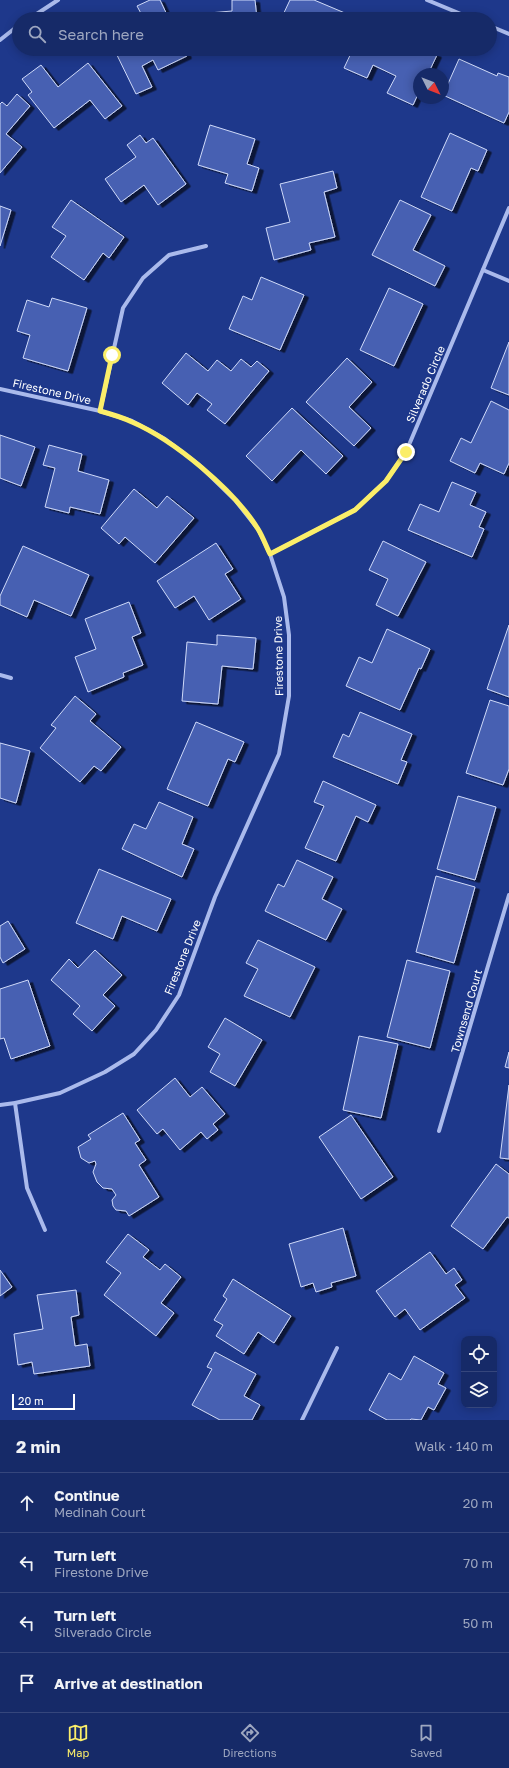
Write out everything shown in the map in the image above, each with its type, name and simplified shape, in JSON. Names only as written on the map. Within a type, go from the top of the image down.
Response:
[{"type":"street","points":[[40,12],[58,0]]},
{"type":"street","points":[[426,0],[456,12]]},
{"type":"street","points":[[497,29],[509,34]]},
{"type":"street","points":[[0,40],[12,31]]},
{"type":"street","name":"Silverado Circle","points":[[270,554],[355,510],[386,481],[406,452],[509,208]]},
{"type":"street","points":[[100,411],[123,308],[144,278],[169,255],[206,246]]},
{"type":"street","points":[[483,270],[509,281]]},
{"type":"street","name":"Firestone Drive","points":[[0,389],[100,411],[132,421],[165,439],[198,464],[235,500],[258,529],[270,554],[284,597],[289,635],[289,696],[279,754],[215,897],[179,995],[156,1030],[134,1054],[105,1072],[60,1093],[0,1105]]},
{"type":"street","points":[[0,675],[11,678]]},
{"type":"street","name":"Townsend Court","points":[[439,1131],[509,895]]},
{"type":"street","points":[[15,1103],[27,1188],[45,1230]]},
{"type":"street","points":[[302,1420],[337,1348]]},
{"type":"building","points":[[150,0],[160,0],[166,12],[140,12],[137,6]]},
{"type":"building","points":[[232,0],[255,0],[256,12],[220,12],[232,11]]},
{"type":"building","points":[[290,0],[314,0],[342,12],[284,12]]},
{"type":"building","points":[[117,56],[187,56],[158,70],[153,60],[142,66],[152,87],[136,94]]},
{"type":"building","points":[[350,56],[437,56],[431,68],[413,68],[413,105],[387,93],[396,76],[373,65],[367,78],[344,68]]},
{"type":"building","points":[[459,59],[497,76],[498,73],[509,77],[509,112],[504,123],[449,98],[449,82]]},
{"type":"building","points":[[88,63],[122,106],[105,119],[90,100],[54,128],[28,95],[32,92],[22,79],[41,65],[58,87]]},
{"type":"building","points":[[17,94],[30,106],[6,134],[22,147],[0,173],[0,104],[2,102],[7,106]]},
{"type":"building","points":[[210,125],[255,139],[247,164],[259,168],[252,191],[225,183],[228,174],[198,165]]},
{"type":"building","points":[[450,133],[487,150],[478,171],[471,168],[452,211],[421,197]]},
{"type":"building","points":[[140,135],[146,143],[153,138],[186,184],[158,205],[144,185],[121,202],[105,179],[136,157],[127,145]]},
{"type":"building","points":[[333,171],[337,188],[324,192],[335,237],[309,243],[311,250],[274,260],[266,228],[290,222],[280,184]]},
{"type":"building","points":[[71,200],[124,237],[109,258],[103,253],[84,280],[51,257],[66,236],[52,227]]},
{"type":"building","points":[[400,200],[431,215],[413,250],[445,266],[435,286],[372,255]]},
{"type":"building","points":[[0,206],[11,210],[0,246]]},
{"type":"building","points":[[261,277],[304,295],[280,350],[229,329],[243,296],[252,300]]},
{"type":"building","points":[[389,288],[423,304],[394,366],[360,350]]},
{"type":"building","points":[[52,298],[87,308],[68,371],[23,358],[30,335],[17,331],[27,300],[49,307]]},
{"type":"building","points":[[509,342],[509,395],[491,388]]},
{"type":"building","points":[[186,353],[208,371],[217,360],[231,371],[241,359],[251,367],[257,361],[269,371],[225,424],[207,410],[212,404],[197,393],[188,405],[162,383]]},
{"type":"building","points":[[347,358],[372,382],[349,407],[371,428],[354,446],[306,402]]},
{"type":"building","points":[[491,401],[509,410],[509,463],[504,474],[480,463],[475,473],[450,461],[461,438],[471,443]]},
{"type":"building","points":[[292,408],[343,456],[326,474],[301,450],[272,481],[246,456]]},
{"type":"building","points":[[0,435],[35,447],[21,486],[0,478]]},
{"type":"building","points":[[49,445],[82,454],[78,471],[109,480],[100,514],[70,507],[69,513],[45,507],[55,468],[43,465]]},
{"type":"building","points":[[452,482],[476,492],[470,505],[486,512],[479,527],[484,529],[472,557],[408,530],[420,504],[439,512]]},
{"type":"building","points":[[134,489],[157,508],[167,496],[194,518],[155,563],[125,537],[119,544],[101,528]]},
{"type":"building","points":[[383,541],[426,562],[398,616],[376,605],[388,579],[369,570]]},
{"type":"building","points":[[216,543],[233,569],[225,574],[241,599],[209,620],[194,596],[175,608],[157,581]]},
{"type":"building","points":[[23,546],[89,575],[71,616],[34,600],[27,617],[0,605],[0,596]]},
{"type":"building","points":[[129,602],[141,633],[132,637],[143,665],[123,673],[124,677],[88,692],[75,657],[96,649],[85,619]]},
{"type":"building","points":[[509,625],[509,697],[487,689]]},
{"type":"building","points":[[387,629],[430,649],[421,669],[419,668],[400,710],[346,686],[359,657],[372,663]]},
{"type":"building","points":[[217,635],[256,638],[253,669],[222,666],[218,704],[182,701],[187,642],[217,645]]},
{"type":"building","points":[[75,696],[96,714],[90,721],[121,747],[101,771],[94,766],[80,782],[40,748],[56,728],[51,725]]},
{"type":"building","points":[[490,700],[509,706],[509,769],[503,785],[466,773]]},
{"type":"building","points":[[360,712],[412,734],[401,760],[407,762],[398,784],[333,757],[343,734],[349,737]]},
{"type":"building","points":[[196,722],[244,742],[235,762],[228,759],[208,806],[167,789]]},
{"type":"building","points":[[0,743],[30,751],[16,803],[0,798]]},
{"type":"building","points":[[323,781],[376,805],[368,822],[356,816],[336,861],[305,848],[324,806],[314,802]]},
{"type":"building","points":[[458,796],[496,807],[475,880],[437,869]]},
{"type":"building","points":[[159,802],[193,817],[182,844],[194,849],[182,877],[122,849],[134,824],[146,829]]},
{"type":"building","points":[[297,860],[333,877],[322,899],[342,909],[326,940],[265,911],[278,884],[284,887]]},
{"type":"building","points":[[99,869],[171,899],[157,931],[122,916],[113,939],[76,923]]},
{"type":"building","points":[[436,876],[475,887],[454,963],[416,952]]},
{"type":"building","points":[[8,921],[25,949],[3,963],[0,957],[0,926]]},
{"type":"building","points":[[258,940],[315,967],[290,1017],[244,996],[258,969],[246,963]]},
{"type":"building","points":[[95,950],[122,975],[103,995],[115,1006],[92,1031],[73,1014],[80,1006],[51,980],[69,959],[78,968]]},
{"type":"building","points":[[407,960],[450,971],[430,1048],[387,1037]]},
{"type":"building","points":[[28,980],[50,1046],[11,1059],[4,1038],[0,1039],[0,989]]},
{"type":"building","points":[[225,1018],[262,1040],[235,1086],[210,1072],[220,1054],[208,1047]]},
{"type":"building","points":[[359,1036],[398,1044],[381,1118],[343,1110]]},
{"type":"building","points":[[509,1052],[509,1068],[505,1067]]},
{"type":"building","points":[[175,1078],[190,1097],[202,1087],[225,1114],[213,1124],[218,1130],[207,1139],[201,1132],[180,1150],[163,1129],[157,1134],[137,1110]]},
{"type":"building","points":[[509,1085],[509,1159],[500,1158]]},
{"type":"building","points":[[123,1113],[140,1140],[135,1143],[146,1160],[139,1165],[159,1197],[129,1216],[126,1211],[116,1210],[113,1206],[112,1200],[116,1195],[112,1189],[103,1188],[97,1182],[93,1172],[96,1164],[95,1161],[89,1163],[81,1158],[78,1147],[91,1139],[88,1135]]},
{"type":"building","points":[[351,1115],[393,1177],[361,1199],[319,1137]]},
{"type":"building","points":[[496,1164],[509,1174],[509,1218],[507,1217],[483,1249],[451,1226]]},
{"type":"building","points":[[343,1228],[356,1276],[331,1283],[332,1287],[316,1292],[313,1283],[301,1287],[289,1244]]},
{"type":"building","points":[[128,1234],[149,1250],[143,1257],[160,1270],[165,1264],[181,1277],[161,1303],[174,1313],[156,1336],[104,1295],[121,1273],[106,1262]]},
{"type":"building","points":[[430,1252],[446,1274],[454,1268],[462,1280],[455,1285],[465,1298],[420,1330],[405,1309],[395,1317],[376,1291]]},
{"type":"building","points":[[0,1270],[12,1287],[0,1296]]},
{"type":"building","points":[[233,1279],[291,1316],[274,1343],[258,1332],[244,1354],[216,1336],[223,1325],[214,1320],[227,1299],[223,1296]]},
{"type":"building","points":[[76,1290],[79,1315],[71,1317],[75,1346],[87,1344],[90,1366],[34,1374],[32,1362],[18,1365],[14,1334],[43,1329],[37,1295]]},
{"type":"building","points":[[215,1352],[256,1374],[244,1396],[260,1405],[252,1420],[220,1420],[192,1405],[212,1369],[207,1367]]},
{"type":"building","points":[[414,1356],[444,1373],[438,1384],[446,1388],[434,1410],[428,1407],[421,1420],[387,1420],[369,1410],[389,1373],[401,1380]]},
{"type":"route","points":[[112,355],[100,411],[132,421],[165,439],[198,464],[235,500],[258,529],[270,554],[355,510],[386,481],[406,452]]}]
